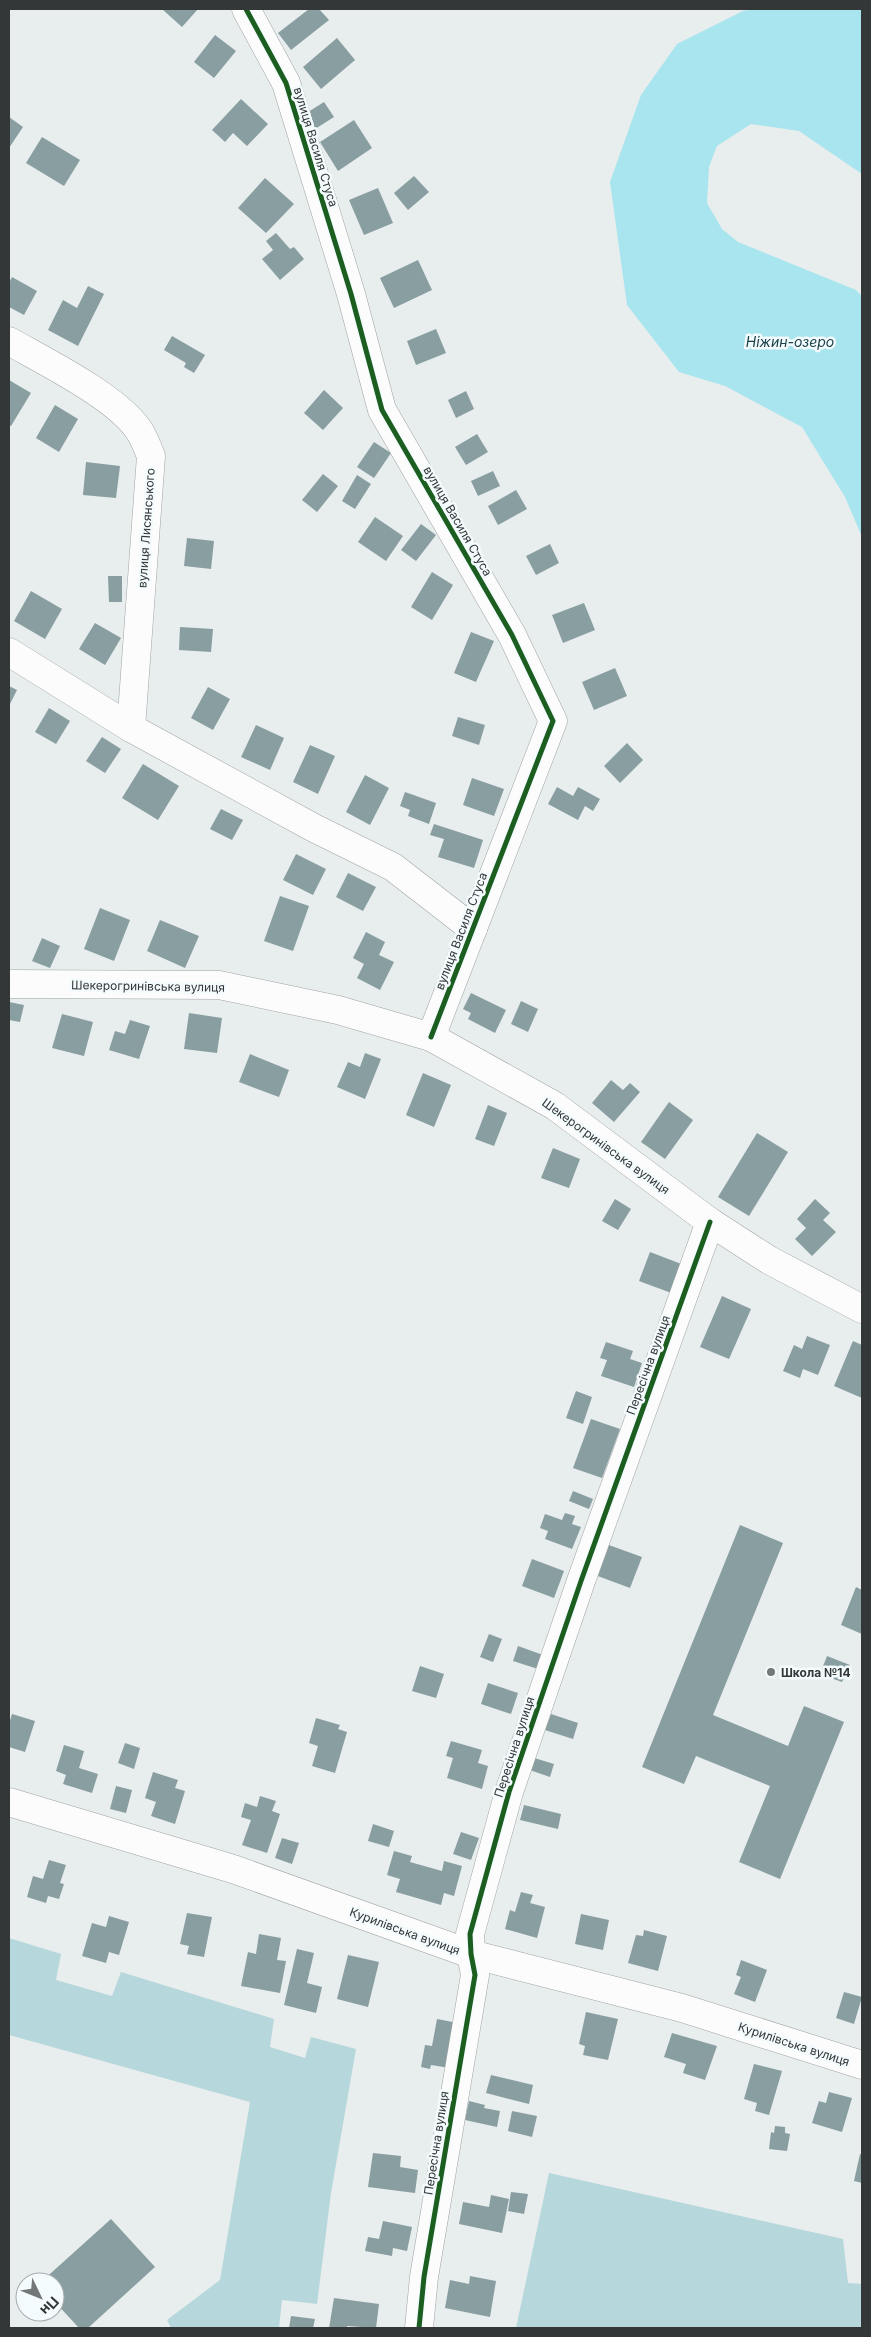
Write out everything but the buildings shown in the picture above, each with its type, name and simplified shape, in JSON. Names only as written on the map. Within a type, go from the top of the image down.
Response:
[{"type":"street","name":"вулиця Василя Стуса","points":[[246,9],[286,83],[352,294],[382,410],[512,635],[553,720],[431,1037]]},
{"type":"street","name":"вулиця Лисянського","points":[[9,341],[122,410],[138,429],[151,456],[132,728]]},
{"type":"street","points":[[9,652],[132,728],[314,828],[393,867],[473,929]]},
{"type":"street","name":"Шекерогринівська вулиця","points":[[9,984],[219,985],[338,1010],[431,1037],[555,1106],[710,1222],[769,1260],[862,1309]]},
{"type":"street","name":"Пересічна вулиця","points":[[419,2328],[424,2277],[476,1975],[471,1954],[470,1934],[509,1792],[581,1581],[710,1222]]},
{"type":"street","name":"Курилівська вулиця","points":[[9,1802],[233,1869],[471,1954],[682,2008],[862,2065]]},
{"type":"shaded area","points":[[9,1938],[61,1954],[56,1980],[112,1996],[121,1972],[274,2019],[270,2047],[305,2058],[311,2037],[356,2049],[331,2193],[317,2304],[282,2300],[279,2328],[171,2328],[167,2320],[220,2280],[250,2102],[9,2035]]},
{"type":"shaded area","points":[[549,2173],[843,2239],[848,2283],[862,2284],[862,2328],[516,2328]]},
{"type":"water","name":"Ніжин-озеро","points":[[754,9],[862,9],[862,174],[799,131],[751,124],[717,146],[709,167],[707,203],[722,229],[738,242],[856,290],[862,296],[862,537],[845,497],[802,427],[725,386],[679,372],[627,305],[610,182],[641,95],[677,44],[743,11]]},
{"type":"cycle path","points":[[246,9],[286,83],[351,294],[382,410],[512,635],[553,721],[431,1037]]},
{"type":"cycle path","points":[[419,2328],[424,2277],[475,1975],[470,1934],[509,1792],[581,1581],[710,1222]]},
{"type":"place","name":"Школа №14","points":[[771,1672]]}]
